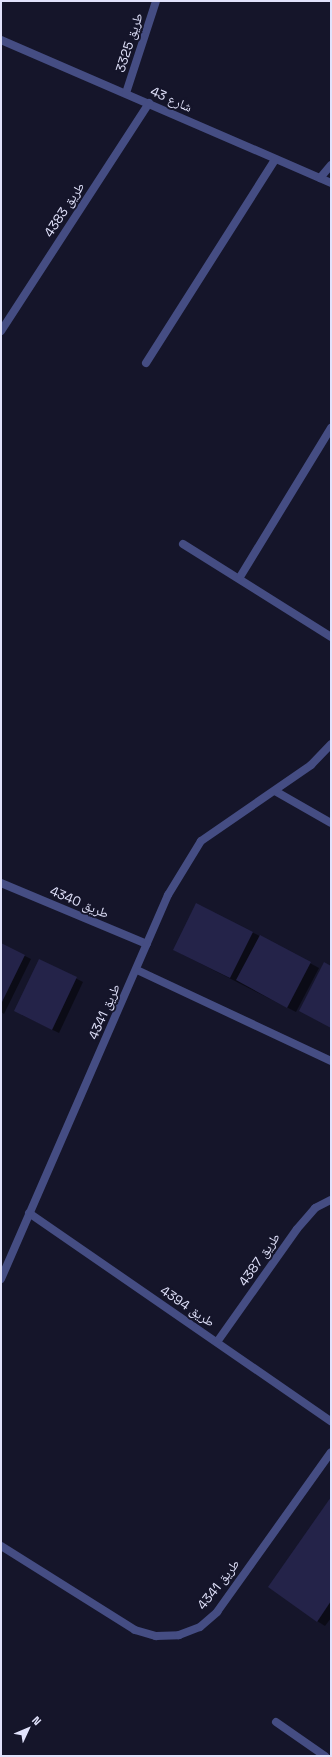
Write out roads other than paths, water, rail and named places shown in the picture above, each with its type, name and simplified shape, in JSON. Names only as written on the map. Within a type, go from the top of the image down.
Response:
[{"type":"street","name":"طريق 3325","points":[[126,93],[156,1]]},
{"type":"street","name":"شارع 43","points":[[1,40],[331,183]]},
{"type":"street","name":"طريق 4383","points":[[1,331],[149,103]]},
{"type":"street","points":[[146,363],[275,160]]},
{"type":"street","points":[[320,178],[331,165]]},
{"type":"street","points":[[240,577],[331,428]]},
{"type":"street","points":[[183,544],[240,577],[331,637]]},
{"type":"street","name":"طريق 4341","points":[[1,1279],[137,970],[168,895],[201,841],[311,765],[331,744]]},
{"type":"street","points":[[275,791],[331,823]]},
{"type":"street","name":"طريق 4340","points":[[1,883],[147,944]]},
{"type":"street","points":[[137,970],[331,1061]]},
{"type":"street","name":"طريق 4387","points":[[217,1342],[297,1229],[315,1208],[331,1200]]},
{"type":"street","name":"طريق 4394","points":[[29,1213],[331,1421]]},
{"type":"street","name":"طريق 4341","points":[[1,1546],[135,1630],[156,1636],[179,1635],[200,1627],[216,1612],[331,1452]]},
{"type":"street","points":[[276,1722],[325,1756]]}]
